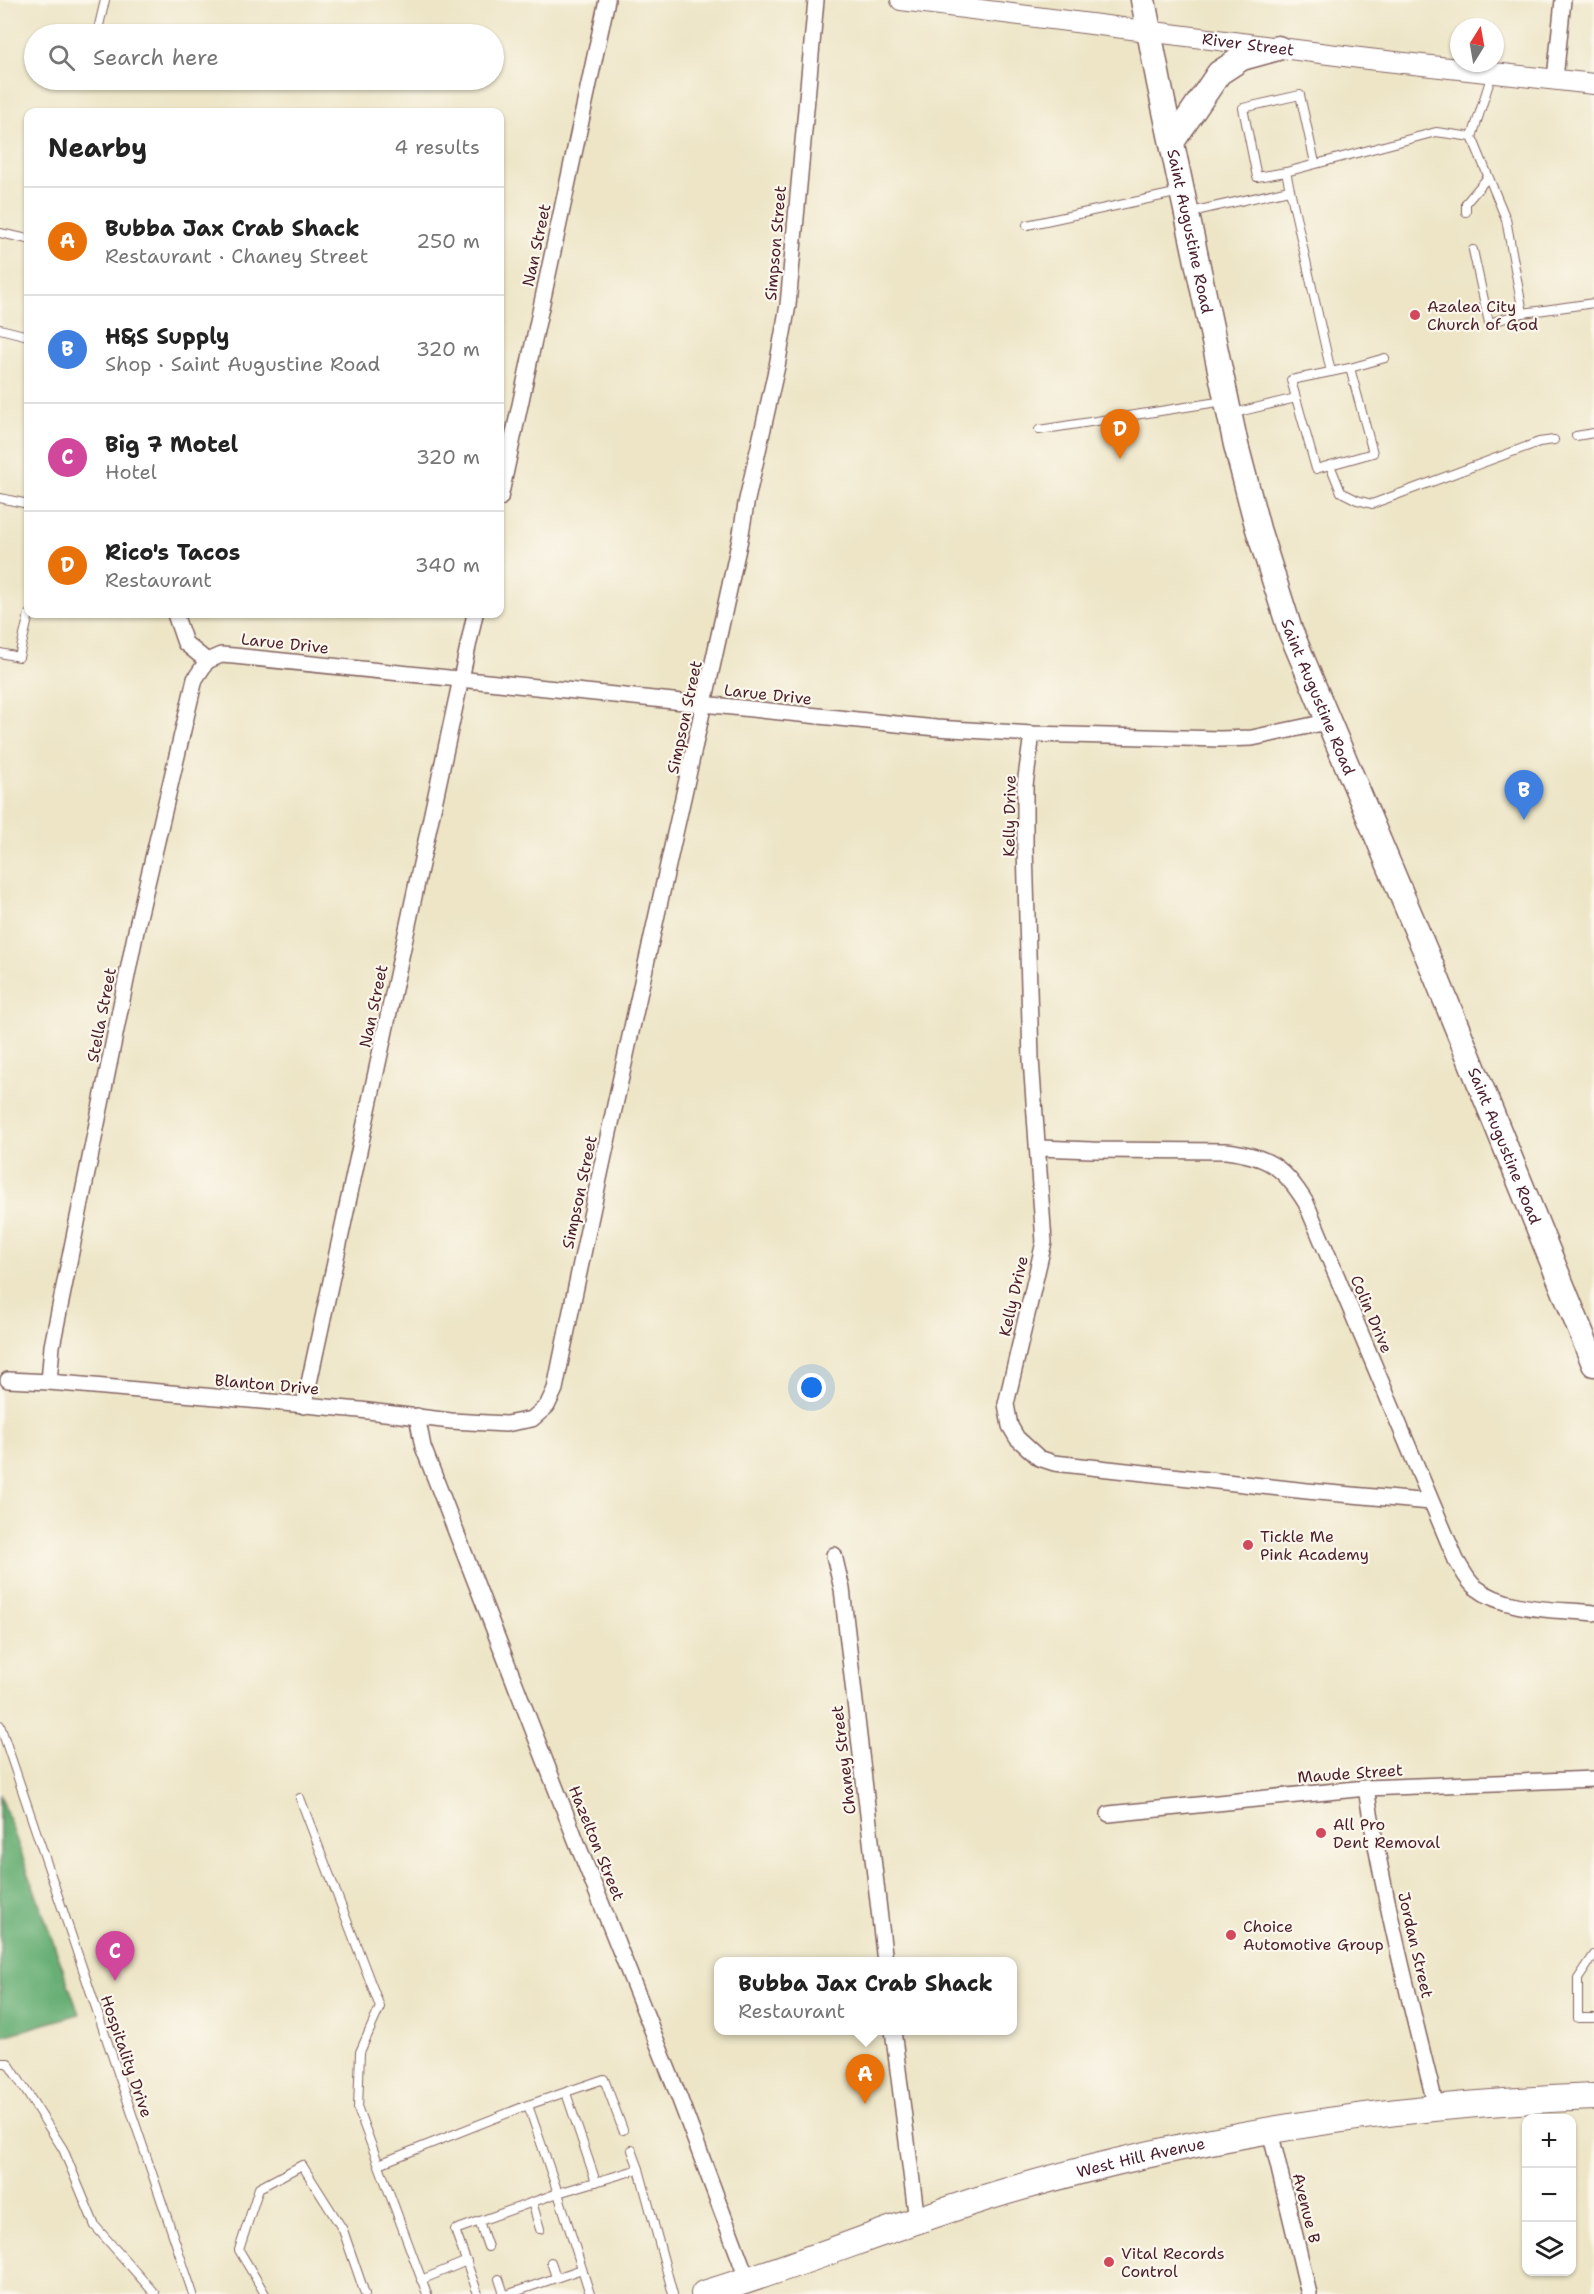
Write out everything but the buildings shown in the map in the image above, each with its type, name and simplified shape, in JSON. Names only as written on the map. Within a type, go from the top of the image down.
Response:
[{"type":"highway","name":"West Hill Avenue","points":[[704,2294],[748,2281],[1016,2188],[1189,2146],[1329,2120],[1436,2107],[1594,2097]]},
{"type":"main road","name":"Saint Augustine Road","points":[[1143,0],[1228,407],[1258,529],[1286,619],[1327,722],[1435,974],[1594,1364]]},
{"type":"main road","points":[[1172,142],[1220,74],[1242,58],[1278,48]]},
{"type":"street","name":"Nan Street","points":[[504,479],[607,0]]},
{"type":"street","name":"Simpson Street","points":[[523,1421],[532,1419],[547,1406],[555,1389],[705,705],[788,305],[816,0]]},
{"type":"street","name":"River Street","points":[[901,0],[1278,48],[1594,84]]},
{"type":"street","points":[[1555,79],[1563,0]]},
{"type":"street","points":[[176,618],[185,643],[207,661]]},
{"type":"street","name":"Nan Street","points":[[304,1406],[474,618]]},
{"type":"street","name":"Larue Drive","points":[[207,661],[221,655],[234,656],[936,729],[1032,734],[1252,738],[1327,722]]},
{"type":"street","name":"Stella Street","points":[[49,1382],[52,1346],[137,926],[195,679],[207,661]]},
{"type":"street","name":"Kelly Drive","points":[[1032,734],[1025,785],[1025,847],[1031,1059],[1044,1242],[1006,1404],[1010,1426],[1017,1438],[1039,1458],[1065,1465],[1431,1502]]},
{"type":"street","name":"Colin Drive","points":[[1039,1148],[1226,1151],[1264,1159],[1280,1170],[1294,1184],[1306,1203],[1456,1560],[1473,1586],[1493,1599],[1520,1606],[1594,1613]]},
{"type":"street","name":"Blanton Drive","points":[[8,1380],[506,1424],[523,1421]]},
{"type":"street","name":"Hazelton Street","points":[[417,1416],[423,1446],[579,1848],[680,2097],[748,2281]]},
{"type":"street","name":"Chaney Street","points":[[834,1555],[842,1589],[884,1957]]},
{"type":"street","name":"Maude Street","points":[[1110,1814],[1366,1788],[1594,1779]]},
{"type":"street","name":"Jordan Street","points":[[1366,1788],[1405,1980],[1436,2107]]},
{"type":"street","points":[[893,2035],[916,2221]]},
{"type":"street","name":"Avenue B","points":[[1270,2131],[1309,2294]]},
{"type":"lane","points":[[99,24],[105,0]]},
{"type":"lane","points":[[1492,73],[1472,137],[1506,219],[1523,313]]},
{"type":"lane","points":[[1315,163],[1300,95],[1243,108],[1257,177],[1286,172],[1436,132],[1472,137]]},
{"type":"lane","points":[[1286,172],[1331,372]]},
{"type":"lane","points":[[1466,212],[1466,203],[1488,177]]},
{"type":"lane","points":[[1027,225],[1184,202],[1289,190]]},
{"type":"lane","points":[[0,233],[24,237]]},
{"type":"lane","points":[[1473,250],[1489,323],[1523,313],[1594,303]]},
{"type":"lane","points":[[0,329],[24,335]]},
{"type":"lane","points":[[1350,368],[1373,453],[1316,469],[1291,380],[1385,358]]},
{"type":"lane","points":[[1039,430],[1296,398]]},
{"type":"lane","points":[[1576,436],[1594,433]]},
{"type":"lane","points":[[1330,465],[1341,492],[1372,504],[1539,442],[1554,440]]},
{"type":"lane","points":[[0,498],[24,503]]},
{"type":"lane","points":[[0,653],[19,657],[27,618]]},
{"type":"lane","name":"Hospitality Drive","points":[[0,1725],[193,2294]]},
{"type":"lane","points":[[300,1798],[380,2007],[360,2052],[358,2109],[427,2294]]},
{"type":"lane","points":[[1594,1955],[1578,1979],[1578,2018],[1594,2018]]},
{"type":"lane","points":[[0,2063],[8,2063],[63,2149],[95,2226],[155,2294]]},
{"type":"lane","points":[[379,2164],[528,2105],[604,2079],[623,2130]]},
{"type":"lane","points":[[566,2093],[596,2182]]},
{"type":"lane","points":[[528,2105],[590,2294]]},
{"type":"lane","points":[[632,2150],[673,2294]]},
{"type":"lane","points":[[265,2294],[239,2250],[258,2188],[302,2165],[344,2230],[365,2294]]},
{"type":"lane","points":[[478,2294],[455,2230],[558,2193],[639,2169]]},
{"type":"lane","points":[[532,2202],[540,2229]]},
{"type":"lane","points":[[479,2221],[488,2247]]},
{"type":"lane","points":[[421,2280],[467,2261]]},
{"type":"lane","points":[[550,2262],[556,2277]]},
{"type":"lane","points":[[509,2294],[582,2269]]},
{"type":"lane","points":[[499,2279],[504,2294]]},
{"type":"green space","points":[[0,1794],[79,2014],[0,2037]]},
{"type":"place","name":"Azalea City Church of God","points":[[1415,315]]},
{"type":"place","name":"Rico's Tacos","points":[[1120,459]]},
{"type":"place","name":"H&S Supply","points":[[1524,820]]},
{"type":"place","name":"Tickle Me Pink Academy","points":[[1248,1545]]},
{"type":"place","name":"All Pro Dent Removal","points":[[1321,1833]]},
{"type":"place","name":"Choice Automotive Group","points":[[1231,1935]]},
{"type":"place","name":"Big 7 Motel","points":[[115,1981]]},
{"type":"place","name":"Bubba Jax Crab Shack","points":[[865,2104]]},
{"type":"place","name":"Vital Records Control","points":[[1109,2262]]}]
